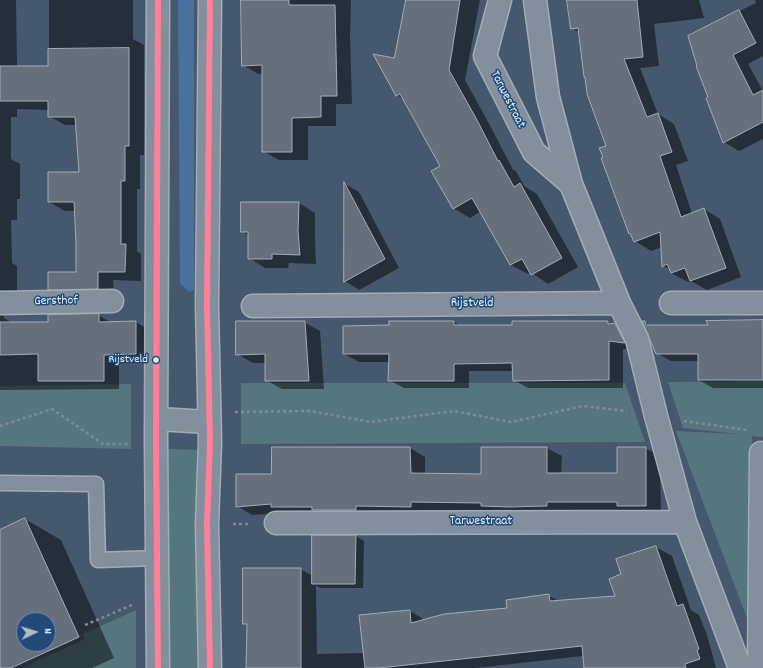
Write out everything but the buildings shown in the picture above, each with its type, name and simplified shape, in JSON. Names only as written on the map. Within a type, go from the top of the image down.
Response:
[{"type":"street","points":[[158,0],[156,440],[158,668]]},
{"type":"street","points":[[210,0],[207,305],[210,442],[207,525],[210,668]]},
{"type":"street","name":"Tarwestraat","points":[[500,0],[485,56],[534,152],[571,184]]},
{"type":"street","name":"Tarwestraat","points":[[535,0],[548,96],[571,184],[619,303],[637,339],[685,522],[740,668]]},
{"type":"street","name":"Gersthof","points":[[0,303],[112,301]]},
{"type":"street","name":"Rijstveld","points":[[253,306],[619,303]]},
{"type":"street","points":[[671,303],[763,303]]},
{"type":"street","points":[[157,419],[209,415]]},
{"type":"street","points":[[760,668],[761,453]]},
{"type":"street","name":"Tarwestraat","points":[[276,523],[685,522]]},
{"type":"lane","points":[[0,483],[96,484],[98,560],[158,558]]},
{"type":"path","points":[[209,415],[239,412],[310,411],[371,422],[454,411],[511,422],[582,406],[630,412]]},
{"type":"path","points":[[0,426],[52,409],[103,444],[132,444],[156,440]]},
{"type":"path","points":[[678,420],[748,430]]},
{"type":"path","points":[[207,525],[276,523]]},
{"type":"path","points":[[85,625],[158,593]]},
{"type":"green space","points":[[763,381],[763,437],[752,436],[753,634],[676,431],[739,434],[683,428],[668,382]]},
{"type":"green space","points":[[241,383],[625,383],[645,442],[241,444]]},
{"type":"green space","points":[[131,384],[131,449],[0,446],[0,386]]},
{"type":"green space","points":[[168,449],[201,450],[200,668],[169,668]]},
{"type":"green space","points":[[136,610],[136,668],[22,668],[85,639],[83,634]]},
{"type":"water","points":[[178,0],[194,0],[194,290],[189,292],[180,283]]},
{"type":"transit line","points":[[158,0],[156,440],[158,668]]},
{"type":"transit line","points":[[210,0],[207,305],[210,442],[207,525],[210,668]]},
{"type":"place","name":"Rijstveld","points":[[156,360]]}]
